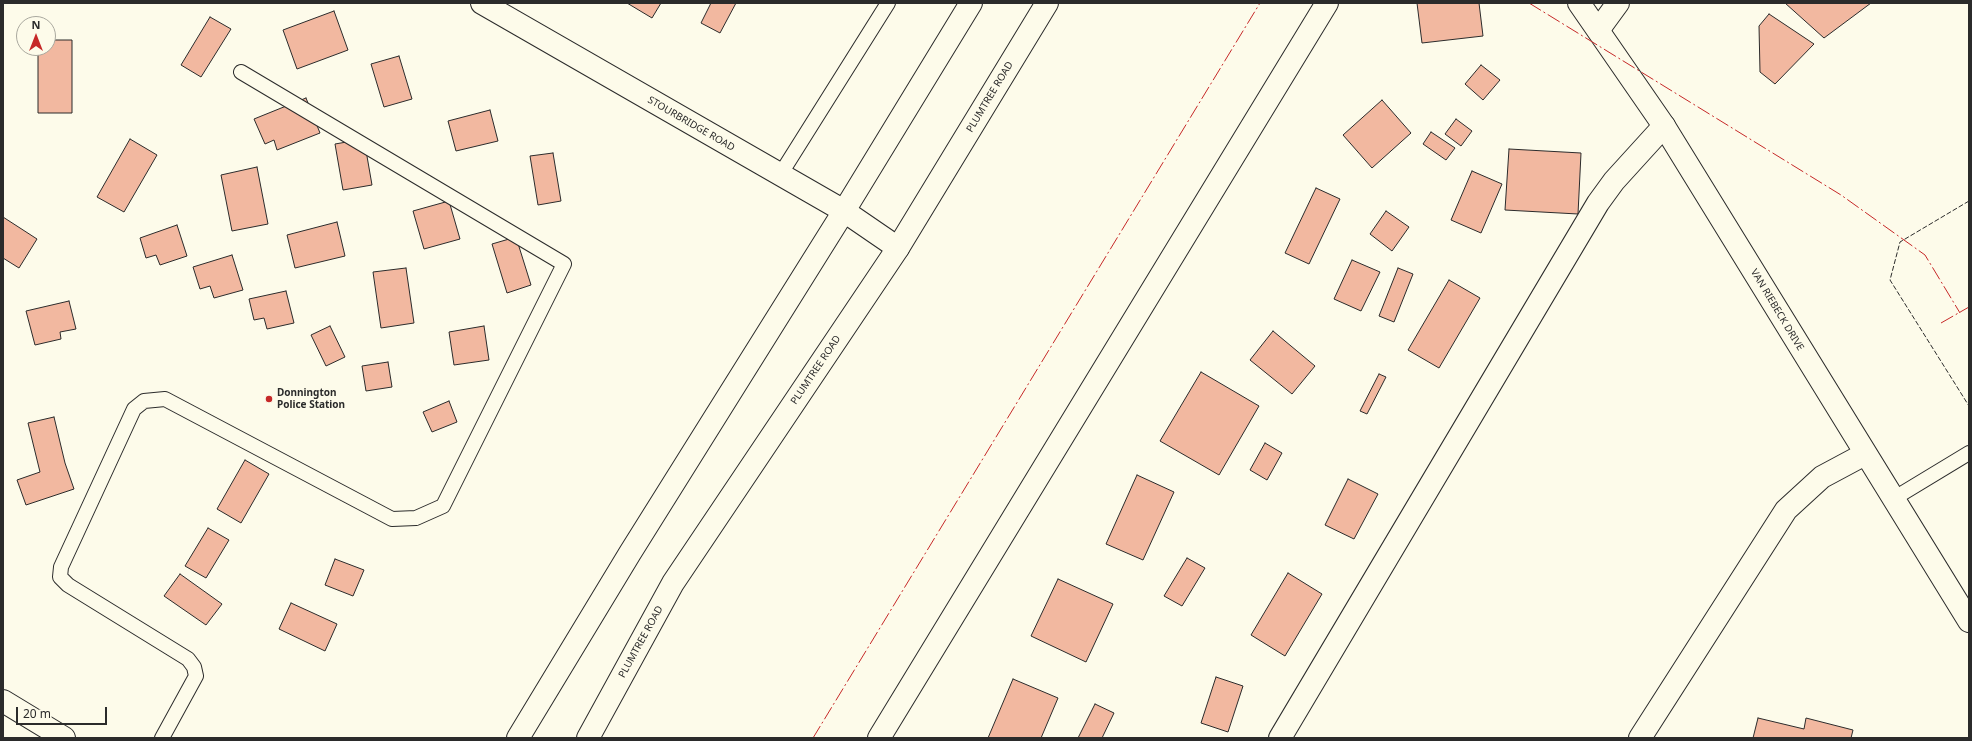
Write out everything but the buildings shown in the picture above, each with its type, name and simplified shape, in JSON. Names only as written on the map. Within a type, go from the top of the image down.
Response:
[{"type":"main road","name":"STOURBRIDGE ROAD","points":[[482,3],[844,211],[898,248]]},
{"type":"main road","points":[[518,738],[630,553],[844,211],[971,3]]},
{"type":"main road","name":"PLUMTREE ROAD","points":[[588,738],[673,583],[898,248],[1047,3]]},
{"type":"main road","points":[[879,738],[1327,3]]},
{"type":"main road","name":"VAN RIEBECK DRIVE","points":[[1579,3],[1599,29],[1664,126],[1969,621]]},
{"type":"main road","points":[[1599,29],[1618,3]]},
{"type":"main road","points":[[1280,738],[1598,203],[1614,181],[1664,126]]},
{"type":"main road","points":[[1640,738],[1786,510],[1822,477],[1865,454]]},
{"type":"main road","points":[[3,701],[64,738]]},
{"type":"lane","points":[[780,174],[888,3]]},
{"type":"lane","points":[[162,738],[196,676],[194,667],[188,659],[60,578],[61,567],[134,409],[144,401],[165,399],[392,519],[416,518],[444,506],[564,264],[241,72]]},
{"type":"lane","points":[[1893,499],[1969,453]]},
{"type":"fence","points":[[1969,201],[1900,242],[1890,280],[1969,406]]},
{"type":"power","points":[[813,738],[1260,3]]},
{"type":"power","points":[[1529,3],[1841,195],[1925,255],[1960,313]]},
{"type":"power","points":[[1941,323],[1969,307]]},
{"type":"place","name":"Donnington Police Station","points":[[269,399]]}]
